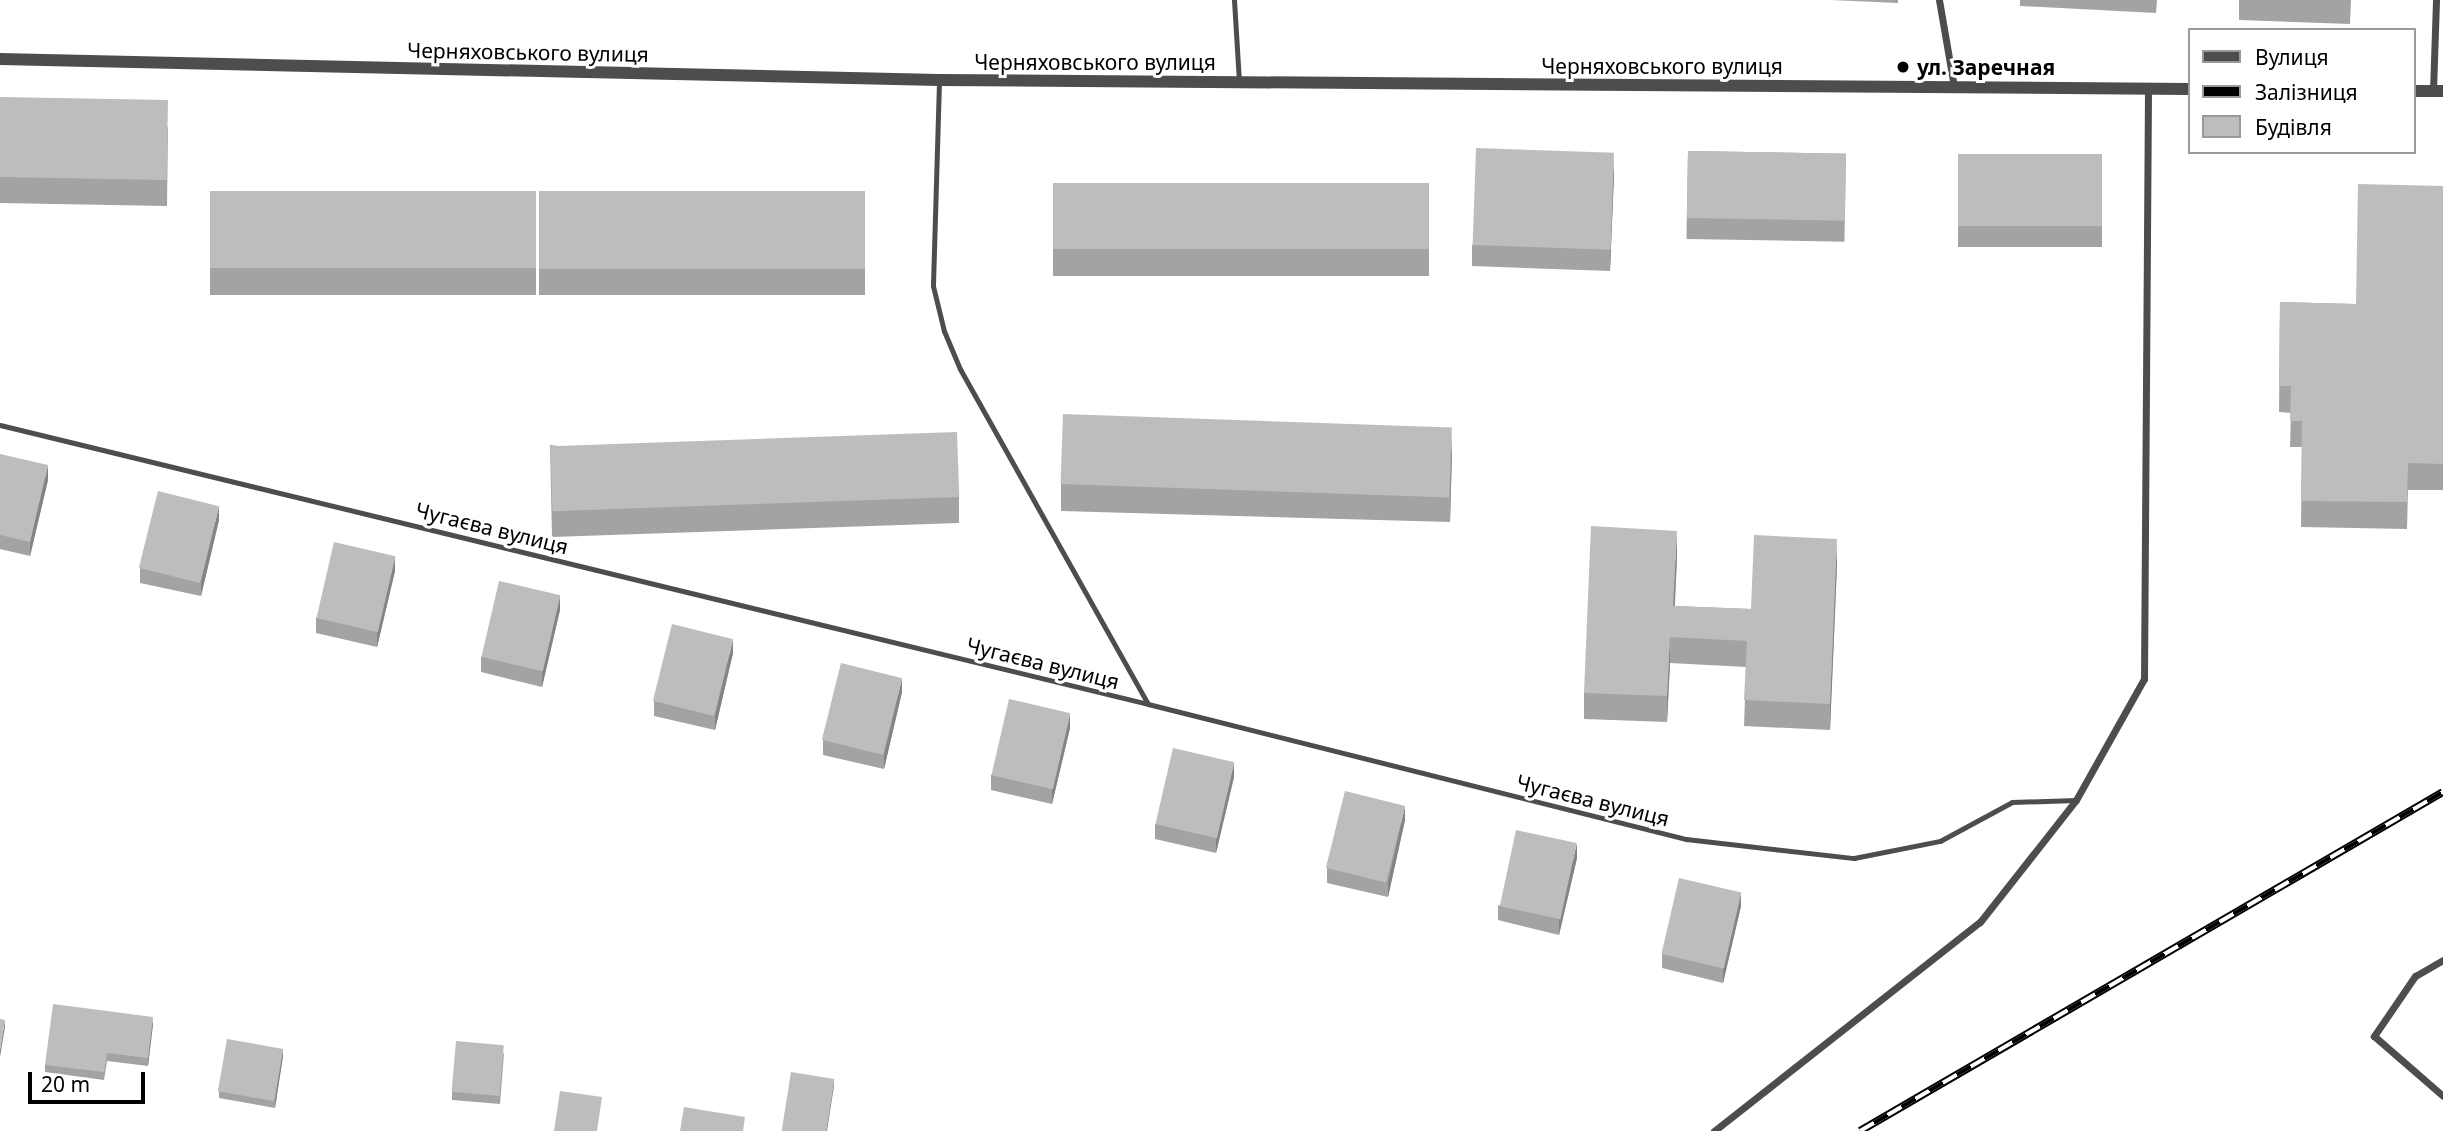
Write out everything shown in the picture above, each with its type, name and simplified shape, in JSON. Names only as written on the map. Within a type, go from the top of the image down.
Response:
[{"type":"street","points":[[1939,0],[1954,87]]},
{"type":"street","points":[[2415,91],[2438,91],[2436,0]]},
{"type":"street","name":"Черняховського вулиця","points":[[0,59],[939,80],[2188,89]]},
{"type":"street","points":[[1714,1131],[1980,922],[2076,800],[2144,679],[2148,89]]},
{"type":"street","points":[[2443,960],[2415,976],[2374,1036],[2443,1096]]},
{"type":"lane","points":[[1234,0],[1239,82]]},
{"type":"lane","points":[[939,80],[933,286],[944,331],[960,369],[1148,704]]},
{"type":"lane","name":"Чугаєва вулиця","points":[[0,425],[1148,704],[1686,839],[1854,858],[1940,841],[2012,802],[2076,800]]},
{"type":"building","points":[[0,97],[168,100],[167,180],[0,177]]},
{"type":"building","points":[[1476,148],[1614,153],[1611,250],[1473,245]]},
{"type":"building","points":[[1688,151],[1846,154],[1845,221],[1687,218]]},
{"type":"building","points":[[1958,154],[2102,154],[2102,226],[1958,226]]},
{"type":"building","points":[[1053,183],[1429,183],[1429,249],[1053,249]]},
{"type":"building","points":[[2358,184],[2443,186],[2443,464],[2408,463],[2407,502],[2301,501],[2302,421],[2290,421],[2291,386],[2279,386],[2280,302],[2356,304]]},
{"type":"building","points":[[210,191],[536,191],[536,268],[210,268]]},
{"type":"building","points":[[539,191],[865,191],[865,269],[539,269]]},
{"type":"building","points":[[1063,414],[1452,428],[1449,498],[1061,484]]},
{"type":"building","points":[[957,432],[959,497],[553,511],[550,446]]},
{"type":"building","points":[[0,454],[48,465],[30,542],[0,535]]},
{"type":"building","points":[[158,491],[219,506],[200,583],[139,568]]},
{"type":"building","points":[[1591,526],[1677,531],[1673,606],[1751,609],[1754,535],[1837,539],[1830,704],[1744,700],[1747,641],[1670,637],[1667,696],[1584,693]]},
{"type":"building","points":[[334,542],[395,556],[378,632],[316,618]]},
{"type":"building","points":[[499,581],[560,595],[543,671],[481,657]]},
{"type":"building","points":[[672,624],[733,639],[714,716],[653,701]]},
{"type":"building","points":[[841,663],[902,678],[883,755],[822,740]]},
{"type":"building","points":[[1009,699],[1070,713],[1053,789],[991,775]]},
{"type":"building","points":[[1173,748],[1234,762],[1217,838],[1155,824]]},
{"type":"building","points":[[1345,791],[1405,806],[1386,883],[1326,868]]},
{"type":"building","points":[[1516,830],[1577,843],[1560,919],[1500,906]]},
{"type":"building","points":[[1679,878],[1741,892],[1724,968],[1661,954]]},
{"type":"building","points":[[53,1004],[153,1017],[148,1058],[107,1053],[104,1072],[45,1065]]},
{"type":"building","points":[[0,1019],[5,1020],[0,1050]]},
{"type":"building","points":[[227,1039],[283,1049],[274,1101],[218,1091]]},
{"type":"building","points":[[456,1041],[504,1045],[499,1096],[452,1092]]},
{"type":"building","points":[[791,1072],[834,1079],[826,1131],[782,1131]]},
{"type":"building","points":[[560,1091],[602,1097],[597,1131],[554,1131]]},
{"type":"building","points":[[684,1107],[745,1117],[743,1131],[680,1131]]},
{"type":"railway","points":[[1860,1131],[2443,792]]},
{"type":"place","name":"ул. Заречная","points":[[1903,67]]}]
